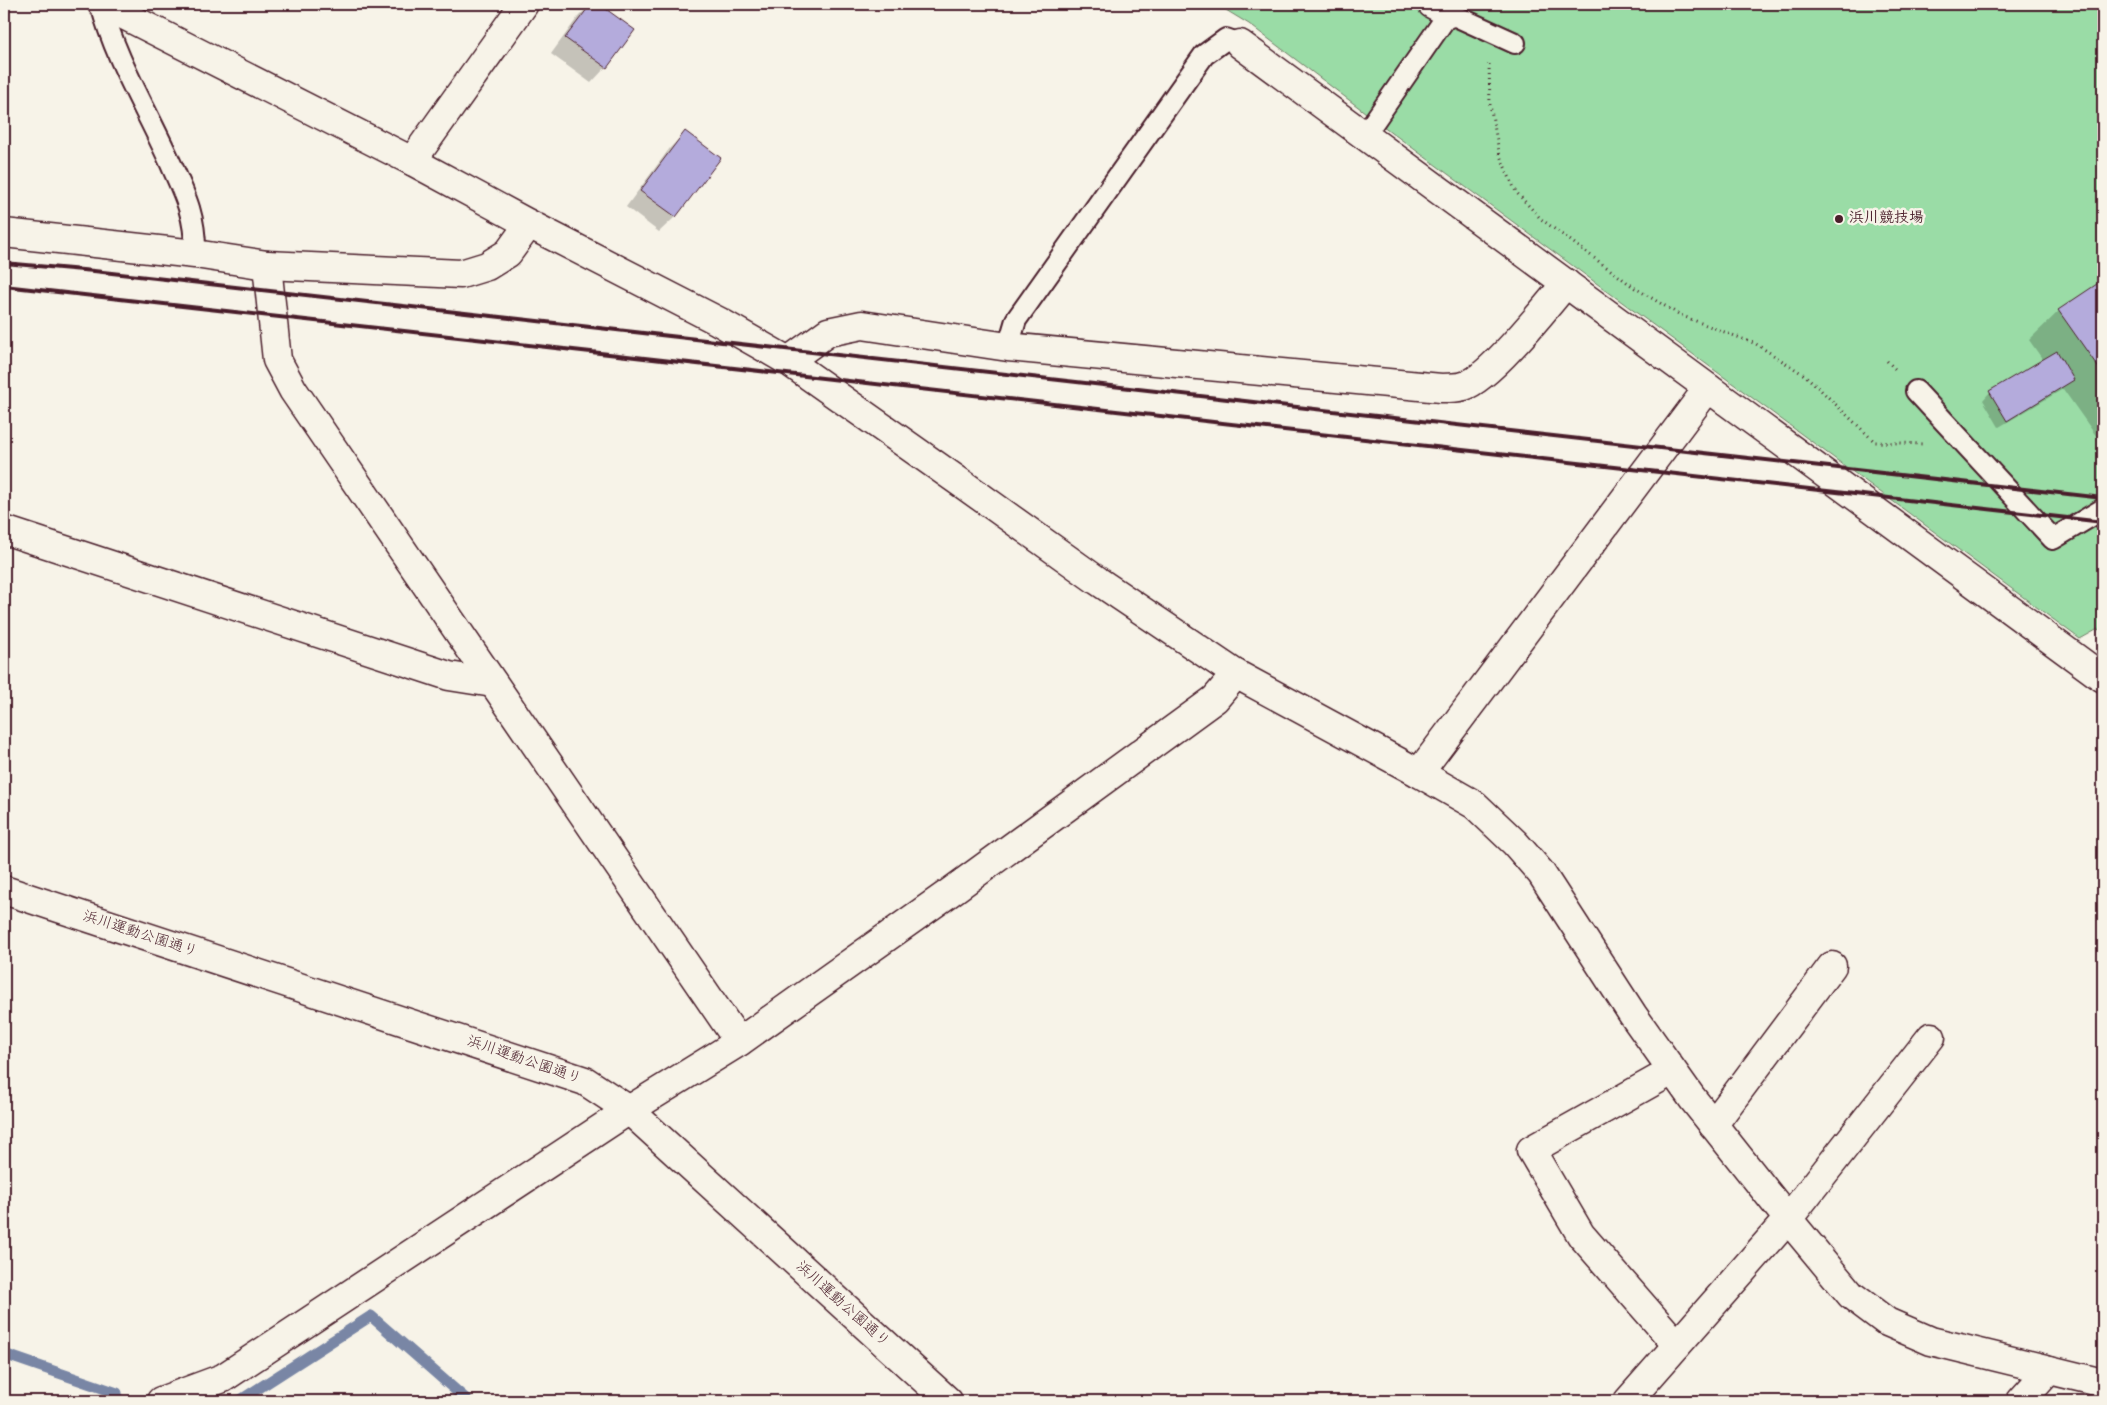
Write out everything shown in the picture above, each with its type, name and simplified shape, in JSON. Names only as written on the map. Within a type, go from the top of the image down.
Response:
[{"type":"street","points":[[101,4],[412,162],[718,321],[788,361],[1098,581],[1236,674],[1475,805],[1522,850],[1541,873],[1633,1015],[1672,1071],[1788,1219],[1852,1295],[1888,1322],[1931,1341],[2103,1383]]},
{"type":"street","points":[[412,162],[524,4]]},
{"type":"street","points":[[1240,44],[2103,678]]},
{"type":"street","points":[[4,233],[195,254],[268,265],[461,274],[487,266],[508,253],[529,224]]},
{"type":"street","points":[[268,265],[277,360],[289,383],[328,443],[739,1042]]},
{"type":"street","points":[[788,361],[828,332],[862,325],[1008,347],[1441,388],[1465,386],[1488,370],[1515,343],[1566,284]]},
{"type":"street","points":[[1419,773],[1708,388]]},
{"type":"street","points":[[4,530],[449,676],[493,683]]},
{"type":"street","points":[[161,1401],[223,1378],[630,1110],[739,1042],[949,893],[1215,699],[1236,674]]},
{"type":"street","name":"浜川運動公園通り","points":[[4,890],[585,1080],[630,1110],[948,1401]]},
{"type":"street","points":[[1712,1124],[1832,966]]},
{"type":"street","points":[[1628,1401],[1788,1219],[1931,1037]]},
{"type":"street","points":[[1672,1071],[1531,1150],[1580,1235],[1677,1345]]},
{"type":"street","points":[[2021,1401],[2049,1370]]},
{"type":"lane","points":[[101,4],[108,32],[154,127],[190,208],[196,236],[195,254]]},
{"type":"lane","points":[[1364,136],[1441,8],[1507,39]]},
{"type":"lane","points":[[1008,347],[1016,320],[1204,55],[1226,40],[1240,44]]},
{"type":"lane","points":[[1916,391],[2053,538],[2103,509]]},
{"type":"path","points":[[1507,39],[1489,61],[1490,104],[1500,156],[1516,192],[1541,219],[1634,288],[1680,315],[1756,344],[1806,376],[1875,442],[1968,446]]},
{"type":"green space","name":"浜川競技場","points":[[1220,4],[2103,4],[2103,633],[2098,629],[2080,639],[1399,138],[1249,24],[1221,7]]},
{"type":"building","points":[[591,4],[599,4],[635,30],[607,68],[565,38]]},
{"type":"building","points":[[685,131],[721,158],[676,217],[640,191]]},
{"type":"building","points":[[2103,280],[2103,374],[2058,310]]},
{"type":"building","points":[[2057,351],[2074,380],[2007,421],[1989,391]]},
{"type":"waterway","points":[[239,1401],[371,1316],[468,1401]]},
{"type":"waterway","points":[[4,1354],[117,1393]]},
{"type":"railway","points":[[4,263],[94,271],[2103,498]]},
{"type":"railway","points":[[4,286],[2103,522]]},
{"type":"place","name":"浜川競技場","points":[[1839,219]]}]
